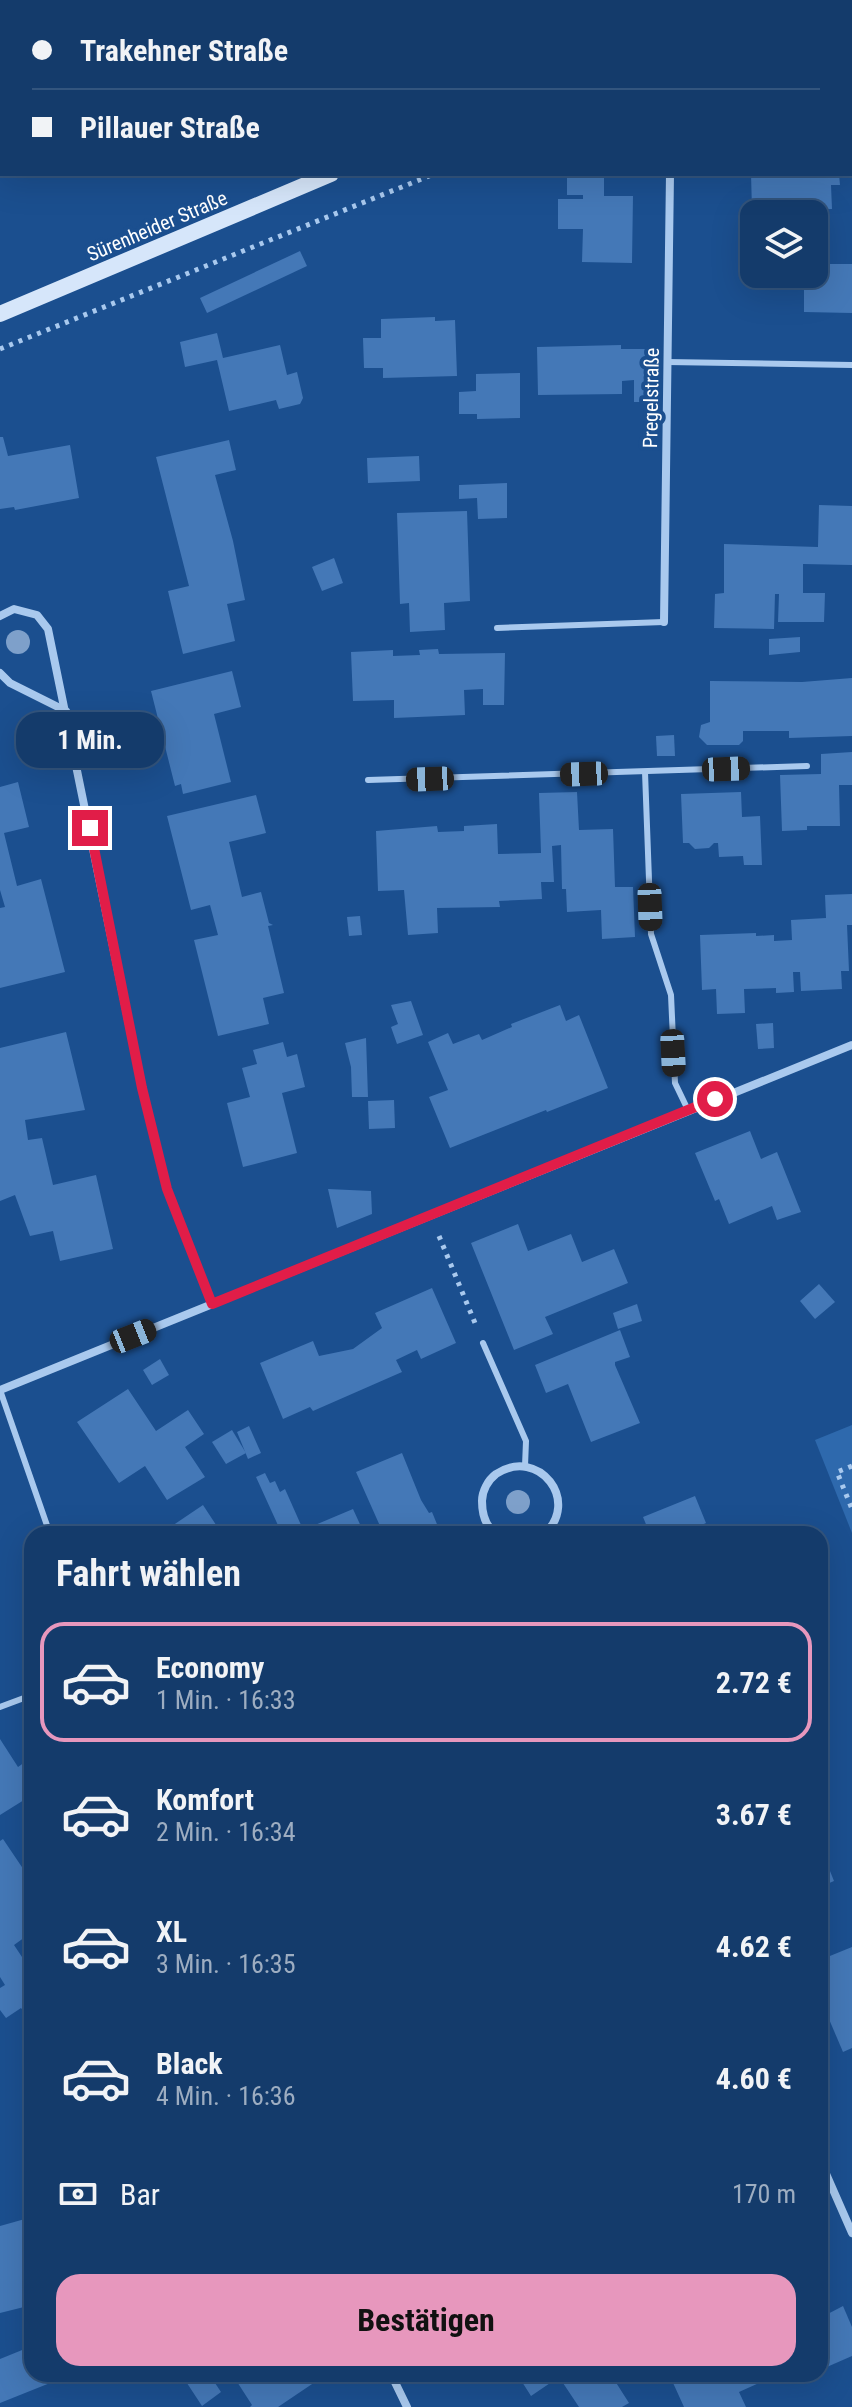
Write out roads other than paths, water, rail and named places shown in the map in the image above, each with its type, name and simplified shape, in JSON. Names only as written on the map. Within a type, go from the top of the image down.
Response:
[{"type":"main road","name":"Sürenheider Straße","points":[[0,314],[326,176]]},
{"type":"street","name":"Pregelstraße","points":[[664,622],[670,176]]},
{"type":"street","points":[[0,616],[14,609],[37,615],[48,629],[142,1088],[167,1189],[212,1304]]},
{"type":"street","points":[[0,673],[10,683],[66,711]]},
{"type":"street","points":[[0,1390],[852,1045]]},
{"type":"street","points":[[489,1526],[482,1512],[482,1494],[491,1477],[507,1468],[525,1466],[544,1473],[556,1489],[558,1509],[552,1526]]},
{"type":"street","points":[[828,2178],[852,2233]]},
{"type":"street","points":[[395,2382],[407,2407]]},
{"type":"lane","points":[[667,362],[852,365]]},
{"type":"lane","points":[[497,628],[664,622]]},
{"type":"lane","points":[[368,780],[807,766]]},
{"type":"lane","points":[[645,772],[651,934],[671,995],[675,1083],[688,1110]]},
{"type":"lane","points":[[483,1343],[526,1441],[525,1466]]},
{"type":"lane","points":[[0,1390],[47,1526]]},
{"type":"lane","points":[[0,1707],[24,1698]]}]
